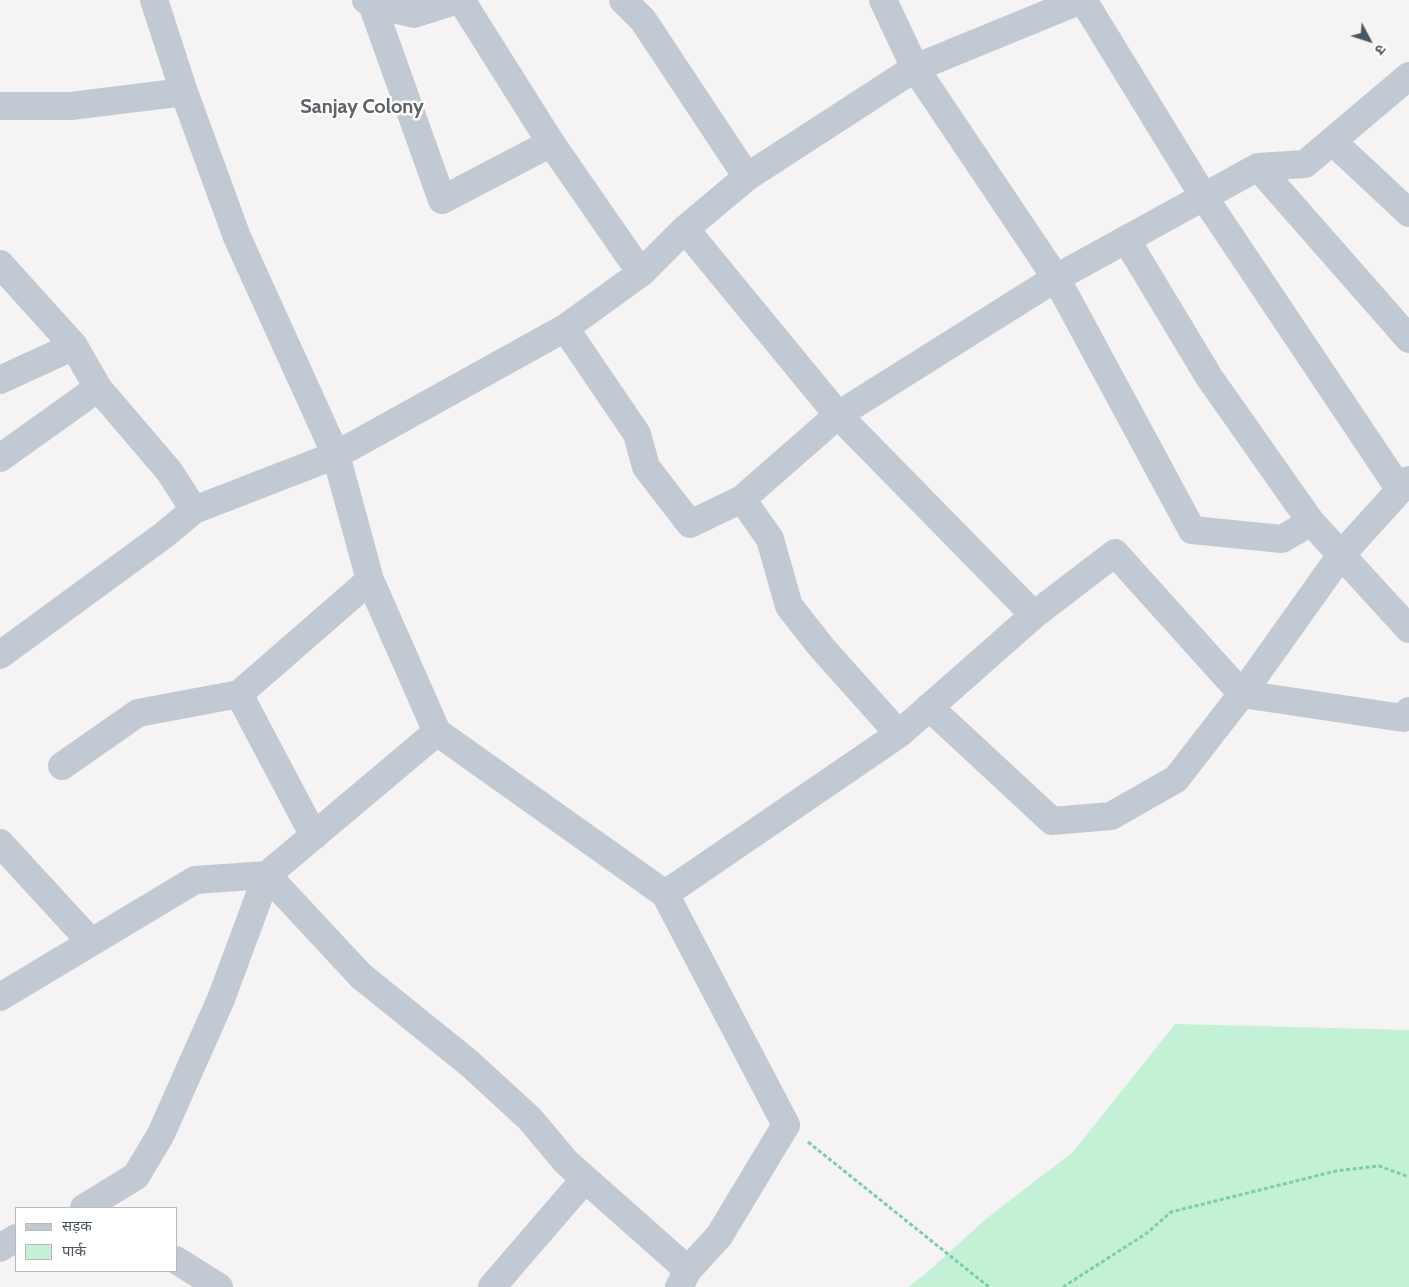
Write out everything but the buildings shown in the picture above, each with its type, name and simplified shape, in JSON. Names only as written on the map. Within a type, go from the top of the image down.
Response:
[{"type":"street","points":[[154,0],[184,92],[237,237],[336,455],[370,580],[437,732],[665,894],[786,1124],[719,1236],[684,1279],[566,1162],[530,1120],[469,1063],[361,976],[267,875]]},
{"type":"street","points":[[369,2],[414,14],[460,0],[551,143],[640,273]]},
{"type":"street","points":[[623,0],[643,20],[747,176]]},
{"type":"street","points":[[883,0],[916,68],[1056,278],[1192,530],[1282,539],[1311,522]]},
{"type":"street","points":[[0,655],[164,535],[194,510],[336,455],[565,328],[640,273],[684,229],[747,176],[916,68],[1082,0],[1204,197],[1405,485],[1342,555],[1242,694],[1176,779],[1111,816],[1052,821],[929,707]]},
{"type":"street","points":[[369,2],[442,200],[551,143]]},
{"type":"street","points":[[565,328],[637,434],[646,467],[690,524],[742,499],[838,415],[1056,278],[1258,167],[1305,164],[1409,76]]},
{"type":"street","points":[[0,106],[71,106],[184,92]]},
{"type":"street","points":[[1332,141],[1409,214]]},
{"type":"street","points":[[1258,167],[1409,339]]},
{"type":"street","points":[[684,229],[838,415],[1034,615]]},
{"type":"street","points":[[1126,238],[1209,377],[1311,522],[1409,629]]},
{"type":"street","points":[[0,264],[74,346],[98,388],[169,471],[194,510]]},
{"type":"street","points":[[0,380],[74,346]]},
{"type":"street","points":[[0,458],[98,388]]},
{"type":"street","points":[[742,499],[770,539],[789,606],[822,648],[899,734]]},
{"type":"street","points":[[665,894],[899,734],[1034,615],[1115,553],[1242,694],[1403,718],[1409,711]]},
{"type":"street","points":[[62,766],[138,713],[239,694],[370,580]]},
{"type":"street","points":[[239,694],[314,836]]},
{"type":"street","points":[[102,1204],[136,1176],[161,1134],[221,999],[267,875],[437,732]]},
{"type":"street","points":[[0,843],[91,942]]},
{"type":"street","points":[[0,997],[194,880],[267,875]]},
{"type":"street","points":[[492,1287],[585,1179]]},
{"type":"street","points":[[0,1248],[15,1239]]},
{"type":"street","points":[[178,1261],[219,1287]]},
{"type":"path","points":[[786,1124],[989,1287]]},
{"type":"path","points":[[1063,1287],[1147,1234],[1171,1212],[1336,1171],[1379,1166],[1409,1177]]},
{"type":"green space","points":[[1175,1024],[1409,1030],[1409,1287],[908,1287],[987,1218],[1073,1152]]},
{"type":"district","name":"Sanjay Colony","points":[[362,107]]}]
